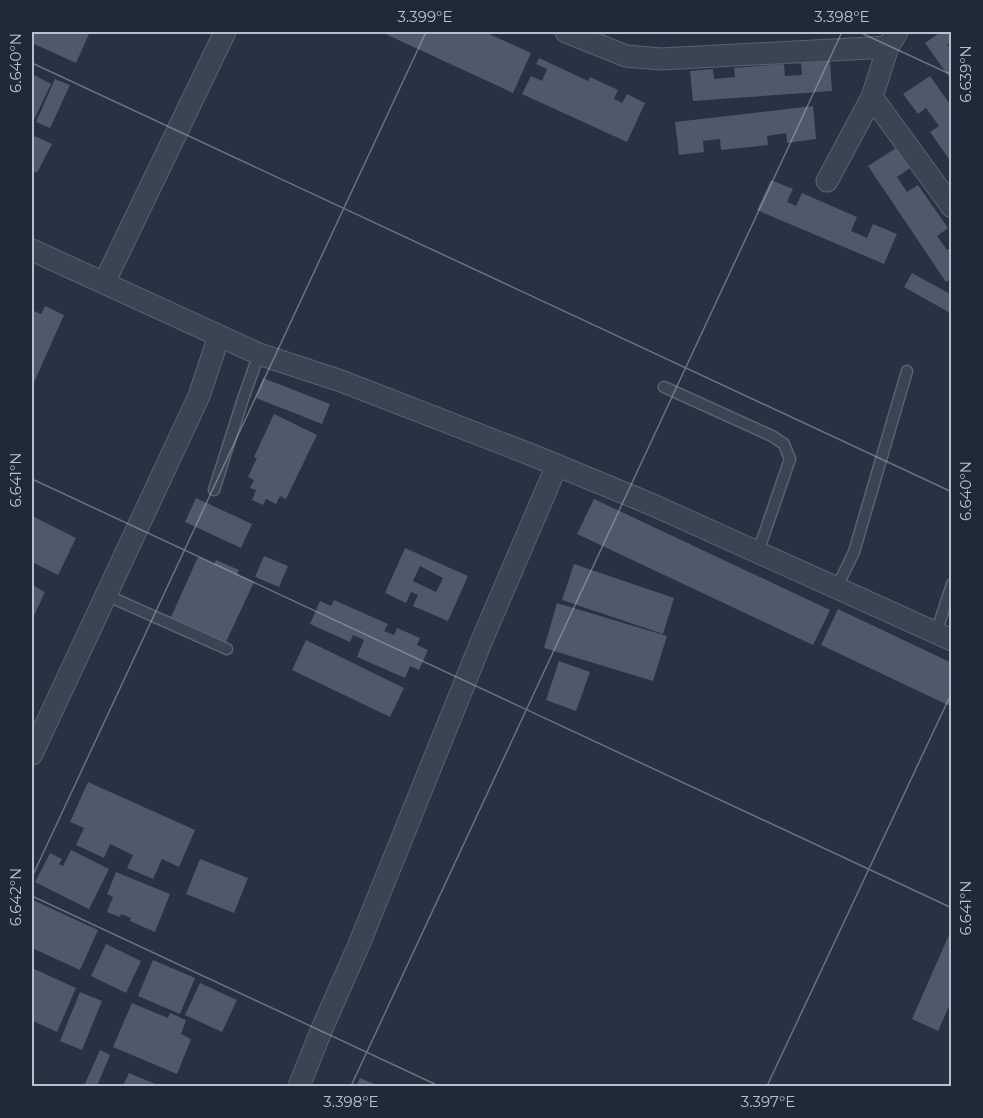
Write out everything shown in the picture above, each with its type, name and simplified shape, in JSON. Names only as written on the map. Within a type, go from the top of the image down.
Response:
[{"type":"street","points":[[104,283],[225,32]]},
{"type":"street","points":[[566,32],[626,56],[661,59],[892,39],[872,97],[826,181]]},
{"type":"street","points":[[872,97],[951,207]]},
{"type":"street","points":[[32,250],[259,354],[341,381],[557,465],[653,505],[944,636]]},
{"type":"street","points":[[32,754],[199,396],[219,336]]},
{"type":"street","points":[[299,1086],[482,640],[557,465]]},
{"type":"lane","points":[[214,490],[259,354]]},
{"type":"lane","points":[[837,587],[854,552],[907,371]]},
{"type":"lane","points":[[664,387],[772,436],[784,444],[790,459],[758,552]]},
{"type":"lane","points":[[944,636],[951,584]]},
{"type":"lane","points":[[106,596],[227,649]]},
{"type":"building","points":[[32,32],[85,32],[89,34],[76,63],[32,43]]},
{"type":"building","points":[[381,32],[485,32],[531,53],[513,93]]},
{"type":"building","points":[[941,32],[952,32],[952,42],[947,45],[952,51],[952,81],[925,43]]},
{"type":"building","points":[[539,58],[588,81],[590,77],[618,90],[614,99],[622,103],[627,94],[645,103],[627,142],[522,94],[531,76],[542,81],[547,69],[536,64]]},
{"type":"building","points":[[830,61],[832,91],[693,101],[690,71],[713,69],[714,79],[735,77],[734,68],[784,64],[785,76],[802,75],[801,63]]},
{"type":"building","points":[[32,74],[51,84],[32,124]]},
{"type":"building","points":[[930,76],[952,107],[952,163],[930,132],[939,126],[926,108],[918,114],[903,94]]},
{"type":"building","points":[[55,79],[70,85],[50,128],[36,122]]},
{"type":"building","points":[[813,106],[816,139],[787,143],[786,133],[767,136],[768,145],[721,150],[720,139],[703,141],[704,152],[679,155],[675,122]]},
{"type":"building","points":[[35,136],[52,144],[37,173],[32,170],[32,143]]},
{"type":"building","points":[[896,148],[910,168],[897,177],[907,192],[918,185],[948,228],[937,236],[947,250],[952,247],[952,278],[946,282],[868,166]]},
{"type":"building","points":[[771,180],[793,189],[787,202],[796,206],[802,193],[857,217],[851,231],[867,238],[873,224],[897,234],[884,264],[757,210]]},
{"type":"building","points":[[912,273],[952,295],[952,314],[904,287]]},
{"type":"building","points":[[45,306],[64,315],[32,387],[32,310],[41,314]]},
{"type":"building","points":[[263,378],[330,404],[322,424],[256,398]]},
{"type":"building","points":[[274,414],[317,435],[286,499],[280,496],[276,504],[266,499],[263,505],[252,500],[256,490],[250,488],[254,480],[248,477],[257,458],[254,457]]},
{"type":"building","points":[[196,498],[252,524],[241,548],[185,522]]},
{"type":"building","points":[[594,499],[830,610],[813,645],[577,534]]},
{"type":"building","points":[[32,516],[76,538],[58,575],[32,562]]},
{"type":"building","points":[[405,548],[468,576],[448,621],[413,606],[418,595],[411,592],[406,603],[385,593]],"holes":[[[420,566],[443,578],[436,592],[413,581]]]},
{"type":"building","points":[[264,556],[288,566],[279,587],[255,577]]},
{"type":"building","points":[[198,557],[214,564],[216,560],[239,570],[237,574],[254,582],[226,642],[171,617]]},
{"type":"building","points":[[574,564],[674,598],[663,634],[562,600]]},
{"type":"building","points":[[32,585],[45,592],[32,620]]},
{"type":"building","points":[[334,600],[388,624],[384,631],[394,635],[397,628],[420,638],[417,645],[428,650],[419,670],[410,666],[405,678],[357,657],[364,640],[353,635],[350,642],[310,624],[320,601],[331,606]]},
{"type":"building","points":[[557,603],[667,636],[653,681],[544,648]]},
{"type":"building","points":[[838,609],[952,663],[952,707],[821,645]]},
{"type":"building","points":[[306,640],[404,688],[390,717],[292,670]]},
{"type":"building","points":[[559,661],[590,672],[576,711],[546,700]]},
{"type":"building","points":[[88,782],[195,830],[179,867],[162,859],[153,879],[127,868],[133,855],[110,844],[104,858],[76,845],[84,828],[70,822]]},
{"type":"building","points":[[71,850],[109,869],[89,909],[35,882],[50,853],[62,859],[59,864],[63,866]]},
{"type":"building","points":[[200,859],[248,878],[234,913],[186,894]]},
{"type":"building","points":[[116,872],[170,894],[155,932],[130,921],[131,918],[107,912],[113,897],[107,894]]},
{"type":"building","points":[[33,900],[98,930],[80,970],[32,948]]},
{"type":"building","points":[[952,928],[952,1000],[938,1031],[912,1019]]},
{"type":"building","points":[[106,944],[141,961],[126,993],[91,976]]},
{"type":"building","points":[[153,960],[195,978],[180,1014],[138,996]]},
{"type":"building","points":[[32,968],[76,988],[57,1032],[33,1021],[32,1025]]},
{"type":"building","points":[[200,983],[237,1000],[222,1032],[185,1015]]},
{"type":"building","points":[[80,992],[102,1001],[82,1050],[60,1041]]},
{"type":"building","points":[[132,1003],[168,1018],[170,1013],[186,1020],[181,1034],[191,1039],[177,1074],[113,1047]]},
{"type":"building","points":[[100,1050],[110,1055],[97,1086],[84,1086]]},
{"type":"building","points":[[129,1073],[160,1086],[123,1086]]},
{"type":"building","points":[[360,1078],[379,1086],[356,1086]]}]
